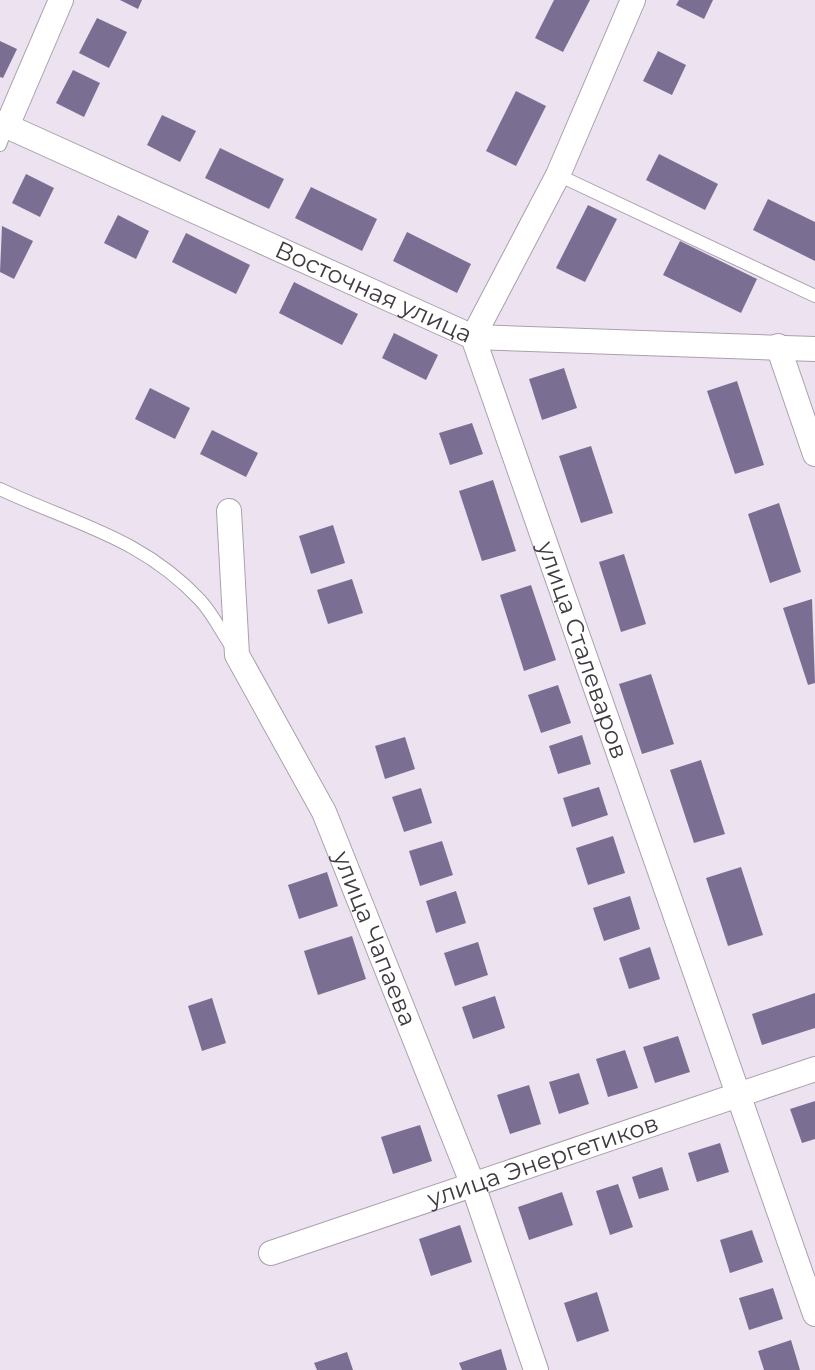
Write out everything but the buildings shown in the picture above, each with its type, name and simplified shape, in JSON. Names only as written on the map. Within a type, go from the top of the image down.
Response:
[{"type":"street","points":[[3,131],[61,0]]},
{"type":"street","points":[[473,337],[558,175],[633,0]]},
{"type":"street","name":"Восточная улица","points":[[3,131],[473,337],[815,349]]},
{"type":"street","name":"улица Сталеваров","points":[[473,337],[740,1093],[815,1314]]},
{"type":"street","points":[[778,346],[815,454]]},
{"type":"street","name":"улица Чапаева","points":[[229,511],[237,655],[324,812],[473,1185],[536,1370]]},
{"type":"street","name":"улица Энергетиков","points":[[271,1253],[815,1069]]},
{"type":"lane","points":[[558,175],[815,296]]},
{"type":"lane","points":[[0,489],[112,534],[161,565],[201,601],[237,655]]}]
